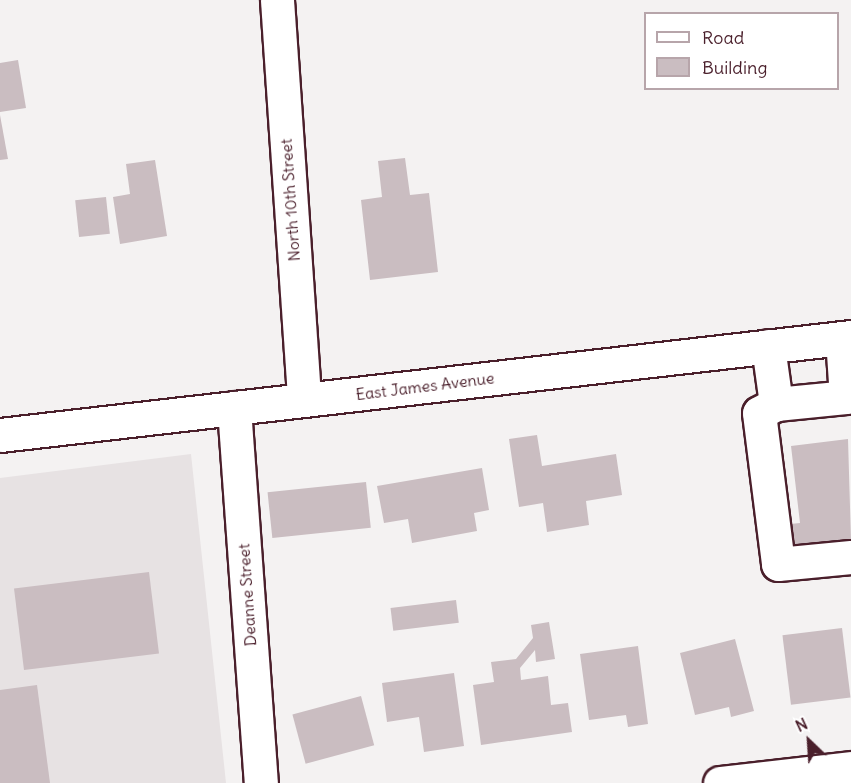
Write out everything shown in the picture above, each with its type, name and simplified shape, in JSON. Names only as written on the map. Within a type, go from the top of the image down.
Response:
[{"type":"street","name":"North 10th Street","points":[[277,0],[304,399]]},
{"type":"street","name":"East James Avenue","points":[[0,435],[846,338]]},
{"type":"street","points":[[846,338],[846,397],[776,404],[759,413],[778,564],[851,557]]},
{"type":"street","points":[[768,346],[776,404]]},
{"type":"street","name":"Deanne Street","points":[[234,408],[261,783]]},
{"type":"street","points":[[720,783],[851,768]]},
{"type":"shaded area","points":[[191,454],[226,783],[0,783],[0,478]]},
{"type":"building","points":[[18,60],[26,108],[0,112],[0,63]]},
{"type":"building","points":[[0,115],[8,159],[0,160]]},
{"type":"building","points":[[405,158],[410,195],[429,193],[438,272],[370,280],[361,200],[382,197],[378,161]]},
{"type":"building","points":[[155,160],[167,236],[120,244],[113,197],[130,194],[126,164]]},
{"type":"building","points":[[106,197],[110,234],[79,237],[75,200]]},
{"type":"building","points":[[537,435],[542,466],[616,454],[622,495],[586,501],[589,525],[547,532],[543,503],[519,507],[509,439]]},
{"type":"building","points":[[848,439],[851,540],[793,546],[790,524],[800,523],[791,446]]},
{"type":"building","points":[[482,468],[489,510],[474,513],[477,531],[412,543],[408,519],[384,523],[377,486]]},
{"type":"building","points":[[366,482],[371,528],[272,538],[268,492]]},
{"type":"building","points":[[149,572],[159,653],[24,670],[14,589]]},
{"type":"building","points":[[456,600],[459,623],[393,631],[390,608]]},
{"type":"building","points":[[549,622],[555,659],[536,662],[535,650],[520,668],[521,680],[548,676],[551,705],[568,703],[572,732],[481,745],[473,685],[494,682],[491,662],[516,659],[533,638],[531,625]]},
{"type":"building","points":[[842,628],[851,697],[791,705],[782,635]]},
{"type":"building","points":[[735,639],[754,711],[731,717],[729,707],[695,715],[680,653]]},
{"type":"building","points":[[638,646],[648,724],[628,727],[626,715],[589,720],[580,654]]},
{"type":"building","points":[[454,673],[464,746],[424,752],[419,717],[387,722],[382,683]]},
{"type":"building","points":[[37,685],[50,783],[0,783],[0,690]]},
{"type":"building","points":[[361,696],[374,745],[306,764],[292,714]]}]
